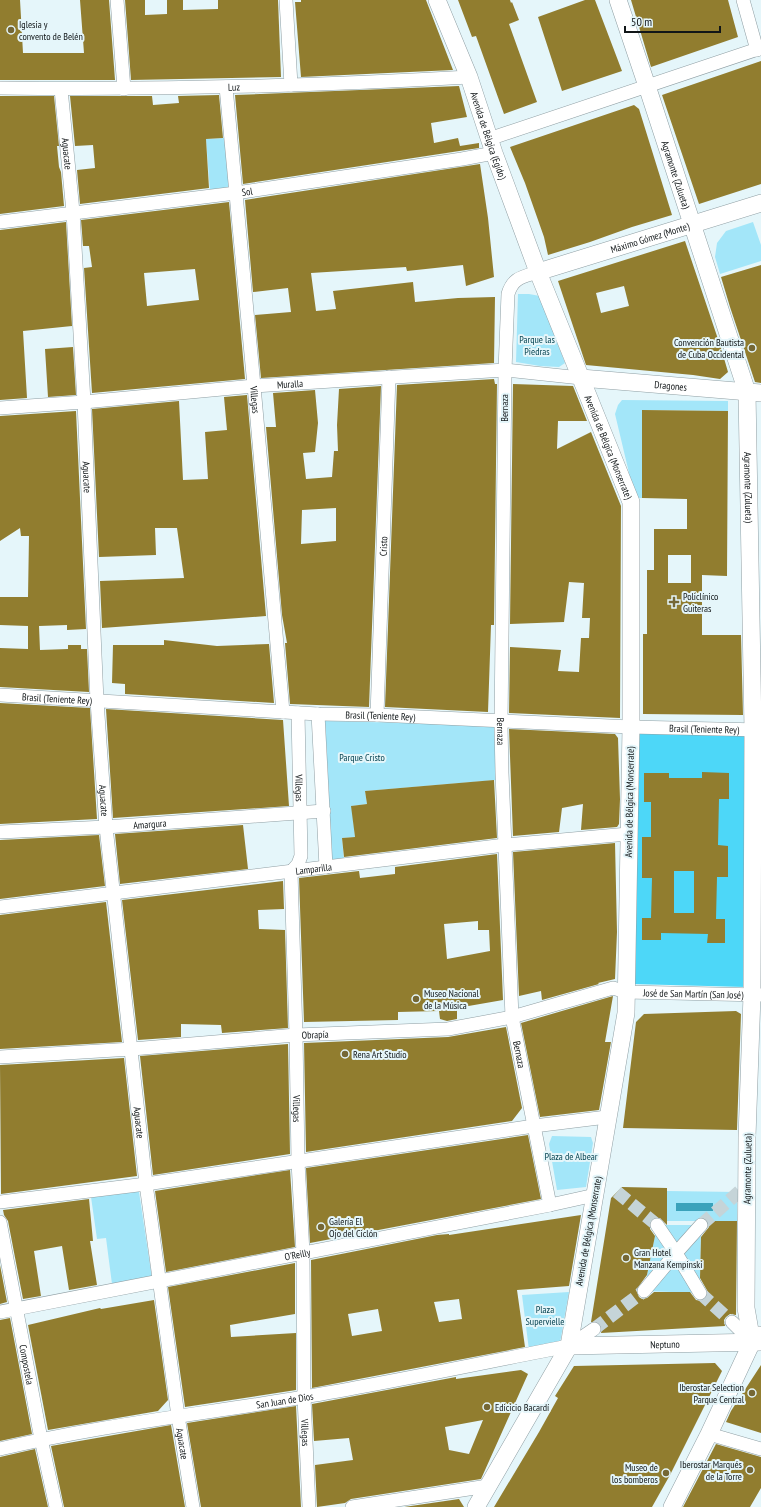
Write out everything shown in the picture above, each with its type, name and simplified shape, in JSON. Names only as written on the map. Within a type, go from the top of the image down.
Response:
[{"type":"main road","name":"Avenida de Bélgica (Egido)","points":[[438,0],[469,78],[538,272]]},
{"type":"main road","name":"Agramonte (Zulueta)","points":[[618,0],[648,86],[692,225],[754,392],[758,997],[747,1137],[746,1308],[758,1338]]},
{"type":"main road","name":"Máximo Gómez (Monte)","points":[[538,272],[761,203]]},
{"type":"main road","points":[[701,250],[709,229],[719,216]]},
{"type":"main road","name":"Avenida de Bélgica (Monserrate)","points":[[538,272],[631,502],[631,727],[626,1013],[569,1346]]},
{"type":"main road","name":"Dragones","points":[[581,378],[754,392]]},
{"type":"main road","points":[[672,1507],[758,1338]]},
{"type":"main road","name":"Neptuno","points":[[569,1346],[758,1338]]},
{"type":"main road","points":[[476,1507],[569,1346]]},
{"type":"street","points":[[117,0],[124,89]]},
{"type":"street","points":[[286,0],[291,85]]},
{"type":"street","points":[[743,0],[759,49]]},
{"type":"street","name":"Sol","points":[[0,222],[236,193],[454,160],[648,86],[759,49]]},
{"type":"street","name":"Luz","points":[[0,88],[124,89],[226,87],[469,78]]},
{"type":"street","name":"Villegas","points":[[226,87],[283,712]]},
{"type":"street","name":"Aguacate","points":[[61,89],[73,212],[84,402],[97,701],[106,827],[146,1184],[178,1416],[193,1507]]},
{"type":"street","name":"Bernaza","points":[[538,272],[516,280],[510,286],[508,294],[504,370],[502,773],[512,1017],[550,1205]]},
{"type":"street","name":"Muralla","points":[[0,408],[84,402],[254,386],[504,370],[581,378]]},
{"type":"street","name":"Cristo","points":[[377,715],[389,378]]},
{"type":"street","name":"Brasil (Teniente Rey)","points":[[0,695],[318,714],[377,715],[631,727],[757,730]]},
{"type":"street","name":"Villegas","points":[[298,713],[301,856],[298,864],[291,872],[298,1162],[303,1253],[304,1397],[309,1507]]},
{"type":"street","points":[[318,714],[329,867]]},
{"type":"street","name":"Amargura","points":[[0,832],[106,827],[324,811]]},
{"type":"street","name":"Lamparilla","points":[[0,907],[505,845],[628,834]]},
{"type":"street","name":"Obrapía","points":[[0,1057],[132,1049],[296,1035],[448,1029],[512,1017],[613,988],[626,992]]},
{"type":"street","name":"José de San Martín (San José)","points":[[626,992],[758,997]]},
{"type":"street","points":[[0,1202],[146,1184],[534,1126],[607,1117]]},
{"type":"street","name":"O'Reilly","points":[[0,1312],[159,1282],[595,1195]]},
{"type":"street","name":"Compostela","points":[[0,1222],[41,1439],[56,1507]]},
{"type":"street","points":[[657,1225],[700,1292]]},
{"type":"street","points":[[644,1291],[701,1225]]},
{"type":"street","points":[[732,1322],[758,1338]]},
{"type":"street","points":[[569,1346],[594,1329]]},
{"type":"street","name":"San Juan de Dios","points":[[0,1449],[41,1439],[304,1397],[569,1346]]},
{"type":"street","points":[[709,1434],[761,1449]]},
{"type":"street","points":[[352,1507],[488,1486]]},
{"type":"green space","points":[[225,138],[229,191],[210,192],[206,139]]},
{"type":"green space","points":[[753,222],[761,245],[761,261],[720,274],[715,257],[717,243],[726,231]]},
{"type":"green space","name":"Parque las Piedras","points":[[518,294],[540,296],[565,363],[559,367],[540,366],[516,362]]},
{"type":"green space","points":[[622,400],[728,401],[728,411],[642,410],[642,498],[635,498],[615,414],[618,405]]},
{"type":"green space","name":"Parque Cristo","points":[[325,721],[496,725],[497,780],[365,791],[367,804],[352,806],[355,837],[342,838],[344,860],[332,862]]},
{"type":"green space","name":"Plaza de Albear","points":[[552,1136],[591,1137],[593,1143],[586,1187],[557,1190],[549,1144]]},
{"type":"green space","points":[[137,1190],[139,1192],[152,1278],[112,1284],[106,1238],[97,1239],[91,1197]]},
{"type":"green space","points":[[667,1191],[737,1192],[737,1221],[667,1221]],"holes":[[[713,1203],[713,1211],[677,1211]]]},
{"type":"green space","points":[[657,1225],[701,1225],[700,1293],[644,1291]]},
{"type":"green space","name":"Plaza Supervielle","points":[[569,1292],[560,1343],[529,1350],[522,1295]]},
{"type":"shaded area","points":[[635,733],[748,736],[746,987],[632,984]]},
{"type":"shaded area","points":[[676,1203],[713,1203],[713,1211],[676,1211]]},
{"type":"building","name":"Iglesia y convento de Belén","points":[[0,0],[20,0],[23,53],[84,53],[80,0],[109,0],[115,80],[0,80]]},
{"type":"building","points":[[125,0],[145,0],[145,15],[167,14],[167,0],[183,0],[183,10],[218,9],[218,0],[278,0],[281,77],[131,80]]},
{"type":"building","points":[[301,0],[426,0],[453,70],[301,77],[295,2],[301,2]]},
{"type":"building","points":[[458,0],[510,0],[511,3],[512,2],[519,20],[509,24],[537,102],[504,114],[476,36],[472,37]]},
{"type":"building","points":[[585,0],[595,0],[622,71],[562,91],[538,17]]},
{"type":"building","points":[[631,0],[728,0],[738,37],[651,67]]},
{"type":"building","points":[[761,61],[761,184],[699,204],[662,95]]},
{"type":"building","points":[[459,86],[467,117],[431,123],[434,143],[458,138],[460,146],[479,143],[479,148],[243,184],[235,95]]},
{"type":"building","points":[[219,95],[223,138],[206,139],[209,188],[80,204],[77,170],[95,168],[93,145],[75,146],[70,96],[152,96],[153,105],[179,103],[178,96]]},
{"type":"building","points":[[0,96],[54,96],[59,146],[57,146],[64,206],[0,214]]},
{"type":"building","points":[[634,105],[639,109],[672,215],[548,255],[544,237],[525,183],[510,147]]},
{"type":"building","points":[[480,164],[488,218],[494,277],[466,286],[463,265],[407,271],[406,267],[311,273],[316,311],[336,309],[333,291],[413,282],[415,302],[458,298],[495,297],[494,363],[261,378],[255,315],[291,312],[288,288],[253,292],[245,200]]},
{"type":"building","points":[[229,202],[245,379],[92,393],[84,268],[92,267],[89,246],[83,246],[81,220]],"holes":[[[195,269],[199,300],[147,306],[144,273]]]},
{"type":"building","points":[[66,222],[72,326],[23,331],[27,398],[0,400],[0,230]]},
{"type":"building","points":[[685,241],[728,372],[720,379],[586,365],[558,281]],"holes":[[[624,286],[629,306],[601,313],[596,293]]]},
{"type":"building","points":[[761,265],[761,383],[755,382],[721,277]]},
{"type":"building","points":[[73,347],[76,395],[48,397],[45,349]]},
{"type":"building","points":[[494,379],[495,384],[497,384],[494,625],[491,625],[488,712],[385,707],[397,385]]},
{"type":"building","points":[[513,384],[573,386],[587,421],[558,421],[557,449],[591,432],[621,506],[620,718],[509,713],[510,647],[561,650],[558,671],[579,672],[581,638],[589,638],[590,618],[582,618],[584,583],[569,582],[564,622],[510,624]]},
{"type":"building","points":[[381,386],[369,707],[290,704],[285,643],[287,643],[282,615],[266,427],[276,427],[273,393],[315,390],[318,423],[315,452],[303,453],[306,479],[332,477],[334,451],[338,451],[337,425],[339,389]],"holes":[[[336,508],[336,541],[301,544],[302,510]]]},
{"type":"building","points":[[247,395],[266,616],[102,628],[100,581],[184,578],[177,528],[155,528],[156,555],[99,557],[92,409],[179,401],[183,480],[208,479],[205,432],[227,430],[224,397]]},
{"type":"building","points":[[642,410],[728,411],[727,576],[702,575],[702,635],[741,635],[743,715],[643,714],[643,634],[647,634],[647,570],[654,570],[654,529],[687,529],[687,499],[642,498]],"holes":[[[668,555],[691,555],[691,583],[668,583]]]},
{"type":"building","points":[[76,411],[86,629],[67,630],[67,625],[39,626],[40,650],[68,649],[68,645],[81,645],[81,649],[87,649],[89,692],[0,687],[0,648],[28,649],[28,626],[0,625],[0,597],[28,597],[29,536],[21,536],[20,528],[0,541],[0,416]]},
{"type":"building","points":[[164,640],[217,646],[269,644],[274,703],[125,694],[125,684],[112,683],[113,645],[164,645]]},
{"type":"building","points":[[0,703],[90,708],[97,819],[0,824]]},
{"type":"building","points":[[106,709],[283,720],[289,806],[113,818]]},
{"type":"building","points":[[509,729],[615,734],[618,738],[620,799],[619,824],[617,827],[581,830],[583,804],[562,808],[559,832],[513,836]]},
{"type":"building","points":[[702,772],[729,773],[729,799],[719,799],[718,845],[728,846],[728,877],[717,877],[716,919],[725,919],[725,943],[707,943],[708,934],[661,933],[661,940],[642,940],[642,918],[651,918],[652,878],[642,878],[642,837],[651,837],[651,802],[644,802],[644,773],[669,773],[669,778],[702,778]],"holes":[[[674,871],[694,871],[694,913],[674,913]]]},
{"type":"building","points":[[494,780],[497,838],[344,857],[342,838],[355,837],[351,806],[367,804],[365,791]]},
{"type":"building","points":[[243,825],[248,869],[120,884],[115,834]]},
{"type":"building","points":[[99,835],[105,886],[0,899],[0,840]]},
{"type":"building","points":[[615,843],[617,932],[615,979],[542,1000],[541,991],[519,996],[513,852]]},
{"type":"building","points":[[497,854],[503,1000],[457,1008],[457,1019],[447,1021],[440,1019],[439,1011],[398,1012],[398,1020],[304,1022],[299,878],[359,871],[360,878],[395,874],[395,867]],"holes":[[[478,921],[478,930],[489,930],[490,951],[447,959],[444,924]]]},
{"type":"building","points":[[283,881],[284,909],[258,910],[259,929],[285,930],[288,1028],[222,1033],[221,1025],[181,1024],[181,1037],[138,1040],[122,900]]},
{"type":"building","points":[[106,902],[122,1042],[0,1049],[0,915]]},
{"type":"building","points":[[613,996],[605,1042],[611,1042],[599,1110],[540,1117],[521,1023]]},
{"type":"building","points":[[736,1011],[741,1014],[737,1130],[623,1128],[636,1022],[644,1014]]},
{"type":"building","points":[[506,1027],[522,1108],[512,1121],[306,1152],[304,1043],[448,1037]]},
{"type":"building","points":[[288,1044],[290,1154],[153,1175],[140,1056]]},
{"type":"building","points":[[124,1058],[137,1176],[1,1194],[0,1065]]},
{"type":"building","points":[[528,1135],[541,1199],[310,1243],[306,1168]]},
{"type":"building","points":[[290,1170],[295,1247],[166,1272],[155,1191]]},
{"type":"building","name":"Gran Hotel Manzana Kempinski","points":[[622,1187],[667,1188],[667,1225],[660,1218],[653,1218],[650,1222],[650,1229],[655,1236],[647,1275],[636,1290],[639,1297],[642,1299],[647,1298],[654,1292],[690,1292],[696,1300],[704,1300],[707,1297],[708,1292],[700,1278],[701,1237],[709,1227],[708,1221],[737,1221],[736,1315],[730,1314],[726,1317],[724,1320],[725,1326],[601,1333],[602,1328],[600,1324],[597,1322],[591,1322],[611,1198]]},
{"type":"building","points":[[89,1199],[93,1241],[90,1241],[97,1285],[69,1290],[62,1246],[34,1251],[41,1296],[23,1299],[8,1221],[3,1210]]},
{"type":"building","points":[[581,1215],[569,1286],[517,1290],[525,1347],[312,1388],[311,1260],[437,1235],[449,1235]],"holes":[[[459,1299],[462,1319],[439,1322],[434,1302]],[[378,1309],[382,1331],[352,1336],[348,1314]]]},
{"type":"building","points":[[295,1263],[295,1314],[230,1325],[231,1337],[296,1333],[296,1390],[185,1407],[168,1287]]},
{"type":"building","points":[[0,1265],[7,1302],[0,1304]]},
{"type":"building","points":[[154,1300],[168,1400],[158,1411],[48,1430],[28,1325],[100,1308]]},
{"type":"building","points":[[10,1318],[32,1434],[0,1441],[0,1320]]},
{"type":"building","points":[[715,1363],[722,1371],[670,1475],[652,1507],[494,1507],[539,1432],[558,1398],[555,1396],[574,1366]]},
{"type":"building","name":"Iberostar Selection Parque Central","points":[[761,1365],[761,1433],[726,1422],[731,1411]]},
{"type":"building","points":[[521,1370],[528,1374],[481,1479],[351,1499],[345,1503],[317,1507],[315,1465],[353,1460],[349,1438],[314,1441],[312,1404],[456,1377],[456,1379]],"holes":[[[483,1420],[469,1454],[449,1450],[445,1427]]]},
{"type":"building","points":[[296,1406],[301,1507],[201,1507],[187,1423]]},
{"type":"building","points":[[171,1425],[185,1507],[64,1507],[51,1446]]},
{"type":"building","name":"Iberostar Marqués de la Torre","points":[[716,1444],[761,1457],[761,1488],[750,1507],[683,1507]]},
{"type":"building","points":[[35,1449],[48,1507],[0,1507],[0,1457]]},
{"type":"building","points":[[459,1499],[464,1507],[404,1507]]},
{"type":"tunnel","points":[[701,1225],[740,1191]]},
{"type":"tunnel","points":[[617,1192],[657,1225]]},
{"type":"tunnel","points":[[594,1329],[644,1291]]},
{"type":"tunnel","points":[[700,1293],[732,1322]]},
{"type":"place","name":"Iglesia y convento de Belén","points":[[11,30]]},
{"type":"place","name":"Convención Bautista de Cuba Occidental","points":[[752,348]]},
{"type":"place","name":"Policlínico Guiteras","points":[[674,602]]},
{"type":"place","name":"Museo Nacional de la Música","points":[[416,999]]},
{"type":"place","name":"Rena Art Studio","points":[[345,1054]]},
{"type":"place","name":"Galería El Ojo del Ciclón","points":[[321,1227]]},
{"type":"place","name":"Gran Hotel Manzana Kempinski","points":[[626,1258]]},
{"type":"place","name":"Iberostar Selection Parque Central","points":[[752,1393]]},
{"type":"place","name":"Edicicio Bacardí","points":[[487,1407]]},
{"type":"place","name":"Iberostar Marqués de la Torre","points":[[750,1470]]},
{"type":"place","name":"Museo de los bomberos","points":[[666,1473]]}]
